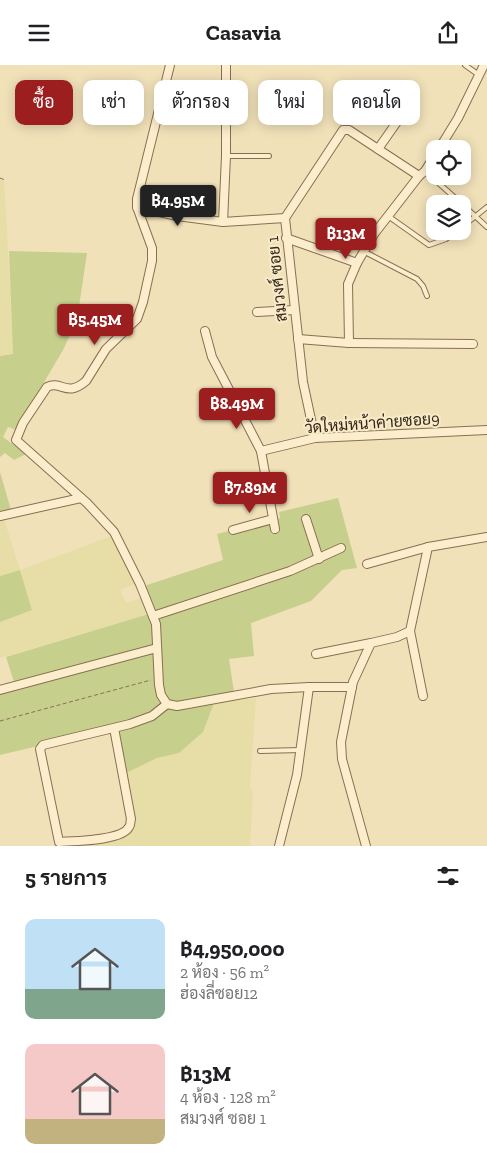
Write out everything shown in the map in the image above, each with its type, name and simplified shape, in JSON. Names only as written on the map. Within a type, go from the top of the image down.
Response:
[{"type":"street","points":[[166,704],[161,695],[156,624],[133,568],[114,532],[81,498],[16,440],[23,423],[47,387],[53,385],[73,389],[86,381],[106,349],[138,319],[152,261],[152,248],[137,207],[140,185],[170,65]]},
{"type":"street","points":[[223,222],[226,156],[226,65]]},
{"type":"street","points":[[445,140],[458,118],[484,65]]},
{"type":"street","points":[[378,149],[395,125]]},
{"type":"street","name":"สมวงศ์ ซอย 1","points":[[315,438],[303,382],[285,218],[343,130],[349,130],[419,176]]},
{"type":"street","points":[[349,343],[348,284],[357,263],[363,251],[388,216],[419,176],[426,171]]},
{"type":"street","points":[[137,207],[177,216],[223,222],[285,218]]},
{"type":"street","points":[[286,238],[357,263]]},
{"type":"street","points":[[257,312],[294,310]]},
{"type":"street","points":[[205,331],[212,357],[261,451],[275,529]]},
{"type":"street","points":[[298,339],[349,343],[473,344]]},
{"type":"street","name":"วัดใหม่หน้าค่ายซอย9","points":[[261,451],[315,438],[487,430]]},
{"type":"street","points":[[0,515],[81,498]]},
{"type":"street","points":[[233,530],[273,519]]},
{"type":"street","points":[[306,519],[318,559]]},
{"type":"street","points":[[367,564],[428,547],[487,537]]},
{"type":"street","points":[[423,696],[410,631],[428,547]]},
{"type":"street","points":[[153,616],[290,571],[341,548]]},
{"type":"street","points":[[316,654],[397,637],[410,631]]},
{"type":"street","points":[[366,846],[342,759],[341,742],[352,687],[365,653],[371,643]]},
{"type":"street","points":[[0,690],[157,648]]},
{"type":"street","points":[[279,846],[297,775],[309,687]]},
{"type":"street","points":[[166,704],[177,706],[271,689],[352,687]]},
{"type":"street","points":[[114,728],[131,819],[129,827],[121,835],[59,842],[40,749],[43,745],[114,728],[130,725],[152,716],[166,704]]},
{"type":"lane","points":[[465,65],[480,75]]},
{"type":"lane","points":[[226,156],[269,156]]},
{"type":"lane","points":[[441,185],[452,195]]},
{"type":"lane","points":[[471,219],[487,207]]},
{"type":"lane","points":[[471,212],[487,227]]},
{"type":"lane","points":[[388,216],[430,245],[443,240]]},
{"type":"lane","points":[[363,251],[417,279],[423,285],[427,296]]},
{"type":"lane","points":[[260,751],[301,750]]},
{"type":"path","points":[[0,178],[5,180]]},
{"type":"path","points":[[0,721],[159,678]]},
{"type":"shaded area","points":[[0,180],[4,180],[13,354],[0,356]]},
{"type":"shaded area","points":[[4,519],[20,570],[0,576],[0,520]]},
{"type":"shaded area","points":[[112,536],[134,584],[120,590],[126,603],[141,598],[148,614],[0,658],[0,622],[32,609],[20,570]]},
{"type":"shaded area","points":[[256,698],[250,787],[253,795],[250,846],[75,846],[122,839],[134,827],[126,773],[157,758],[179,753],[203,732],[214,703]]},
{"type":"green space","points":[[9,251],[87,253],[77,320],[63,350],[16,430],[8,427],[3,437],[26,454],[14,460],[5,453],[0,457],[0,356],[13,354]]},
{"type":"green space","points":[[0,472],[11,510],[0,513]]},
{"type":"green space","points":[[338,498],[357,568],[342,570],[311,601],[251,623],[254,656],[229,659],[234,692],[214,703],[203,732],[179,753],[157,758],[126,773],[114,728],[0,755],[0,690],[15,685],[6,657],[152,613],[141,587],[223,560],[217,534],[280,518],[279,512]]},
{"type":"green space","points":[[20,570],[32,610],[0,622],[0,576]]}]
